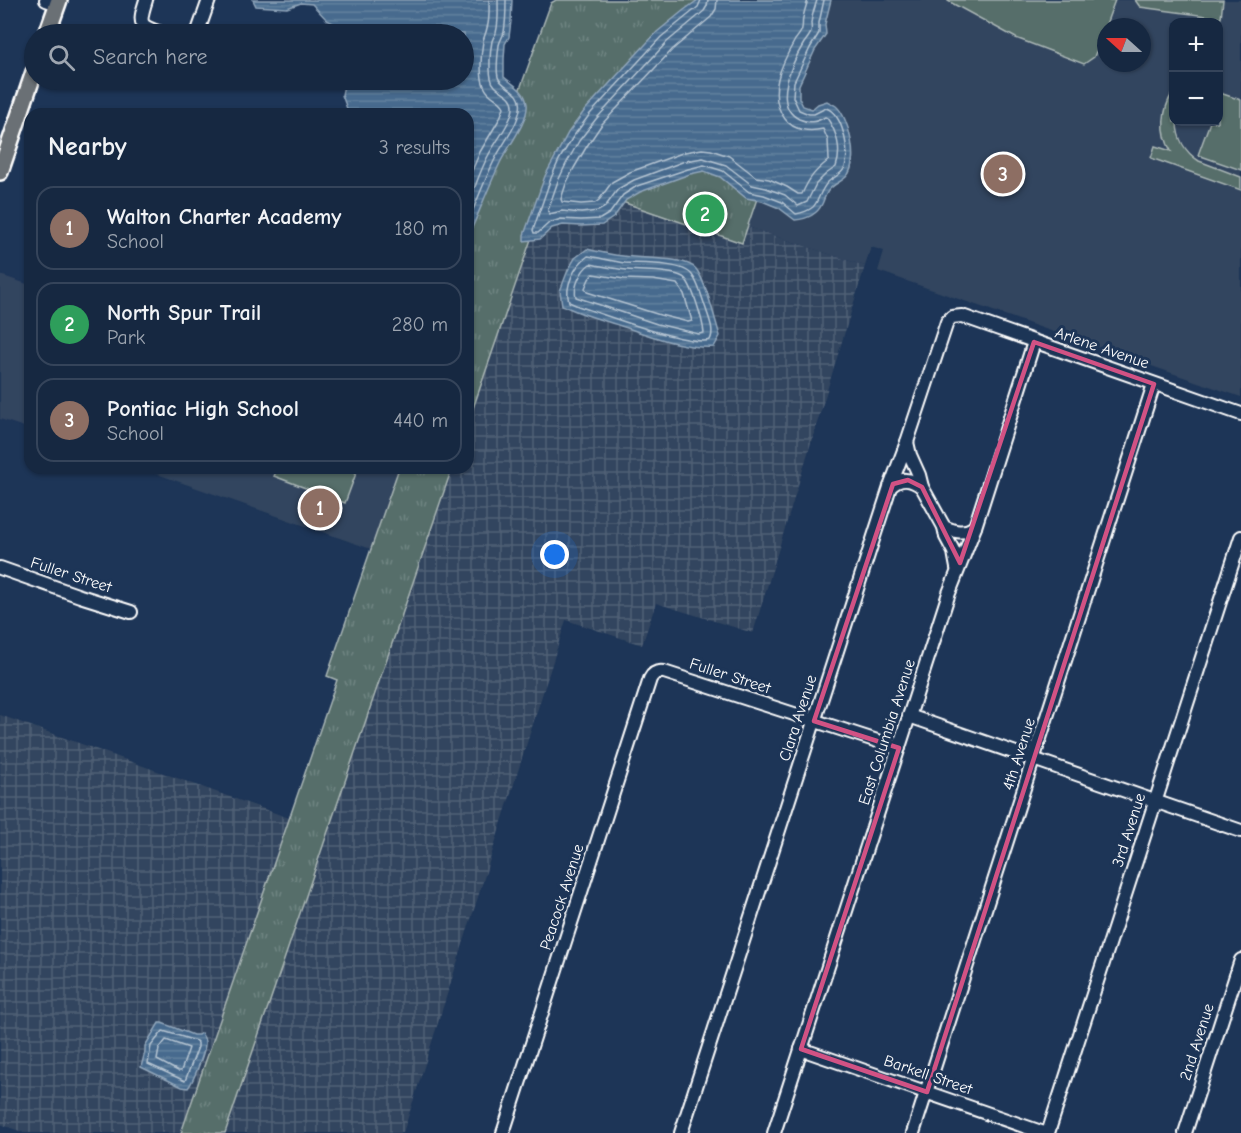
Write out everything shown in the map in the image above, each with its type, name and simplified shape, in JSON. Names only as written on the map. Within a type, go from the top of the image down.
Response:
[{"type":"main road","points":[[49,24],[54,1]]},
{"type":"main road","points":[[0,172],[28,90]]},
{"type":"street","points":[[143,24],[141,15],[146,0]]},
{"type":"street","points":[[200,24],[208,0]]},
{"type":"street","name":"Arlene Avenue","points":[[952,317],[962,316],[1241,414]]},
{"type":"street","name":"Clara Avenue","points":[[681,1133],[890,487],[946,324],[952,317]]},
{"type":"street","name":"East Columbia Avenue","points":[[774,1133],[909,716],[957,570],[975,527],[1034,342]]},
{"type":"street","name":"4th Avenue","points":[[913,1133],[1154,384]]},
{"type":"street","points":[[907,442],[922,486],[944,527],[946,537],[954,552],[957,570]]},
{"type":"street","points":[[890,487],[897,481],[905,479],[922,486]]},
{"type":"street","points":[[944,527],[960,532],[975,527]]},
{"type":"street","name":"3rd Avenue","points":[[1046,1133],[1241,537]]},
{"type":"street","name":"Fuller Street","points":[[0,568],[131,612]]},
{"type":"street","name":"Fuller Street","points":[[655,674],[664,672],[899,748]]},
{"type":"street","name":"Peacock Avenue","points":[[503,1133],[650,679],[655,674]]},
{"type":"street","points":[[909,716],[1241,831]]},
{"type":"street","name":"2nd Avenue","points":[[1185,1133],[1241,960]]},
{"type":"street","name":"Barkell Street","points":[[801,1049],[1046,1133]]},
{"type":"highlighted area","points":[[1034,342],[1154,384],[927,1092],[801,1049],[899,748],[814,721],[893,484],[908,480],[922,487],[960,563]]},
{"type":"shaded area","points":[[824,0],[1241,0],[1241,397],[878,271],[884,251],[871,247],[865,266],[748,227]]},
{"type":"shaded area","points":[[552,178],[742,243],[748,227],[865,266],[753,633],[656,603],[642,645],[566,620],[403,1133],[225,1133],[450,474],[474,474],[474,406]]},
{"type":"shaded area","points":[[0,275],[24,283],[24,427],[0,419]]},
{"type":"shaded area","points":[[157,474],[397,474],[371,549]]},
{"type":"shaded area","points":[[0,715],[289,818],[181,1133],[25,1133],[0,1124]]},
{"type":"green space","points":[[556,0],[824,0],[742,243],[552,178],[474,406],[474,191],[495,158],[551,3]]},
{"type":"green space","points":[[1115,0],[1108,18],[1097,18],[1097,49],[1094,57],[1084,64],[1016,38],[948,1]]},
{"type":"green space","points":[[1135,0],[1223,0],[1221,18],[1140,7]]},
{"type":"green space","points":[[1223,94],[1241,100],[1241,170],[1198,155],[1209,126],[1223,126]]},
{"type":"green space","points":[[1169,99],[1169,126],[1177,126],[1178,134],[1186,149],[1199,161],[1241,177],[1241,190],[1151,158],[1155,146],[1171,151],[1164,129],[1166,106]]},
{"type":"green space","points":[[275,474],[356,474],[345,503],[274,476]]},
{"type":"green space","points":[[397,474],[450,474],[225,1133],[181,1133],[337,680],[327,676]]},
{"type":"water","points":[[253,0],[512,0],[509,37],[505,44],[504,77],[524,95],[527,111],[503,157],[474,223],[474,108],[347,108],[342,95],[343,90],[474,90],[474,24],[335,24],[327,20],[312,4],[301,3],[287,8],[256,6]]},
{"type":"water","points":[[698,0],[831,0],[825,24],[826,34],[815,50],[799,85],[799,98],[803,106],[812,109],[827,101],[841,112],[849,130],[852,151],[852,162],[846,177],[830,189],[820,208],[814,214],[795,220],[779,208],[746,198],[720,177],[704,171],[640,192],[626,200],[614,217],[602,225],[563,225],[552,228],[540,239],[524,241],[524,235],[545,176],[568,133],[585,110],[657,32]]},
{"type":"water","points":[[587,249],[618,256],[673,260],[696,269],[707,291],[720,336],[714,347],[691,346],[668,341],[585,315],[562,305],[560,291],[568,270],[575,258]]},
{"type":"water","points":[[159,1023],[193,1035],[201,1033],[204,1038],[205,1046],[188,1088],[141,1067],[145,1046]]},
{"type":"place","name":"Pontiac High School","points":[[1003,174]]},
{"type":"place","name":"North Spur Trail","points":[[705,214]]},
{"type":"place","name":"Walton Charter Academy","points":[[320,508]]}]
